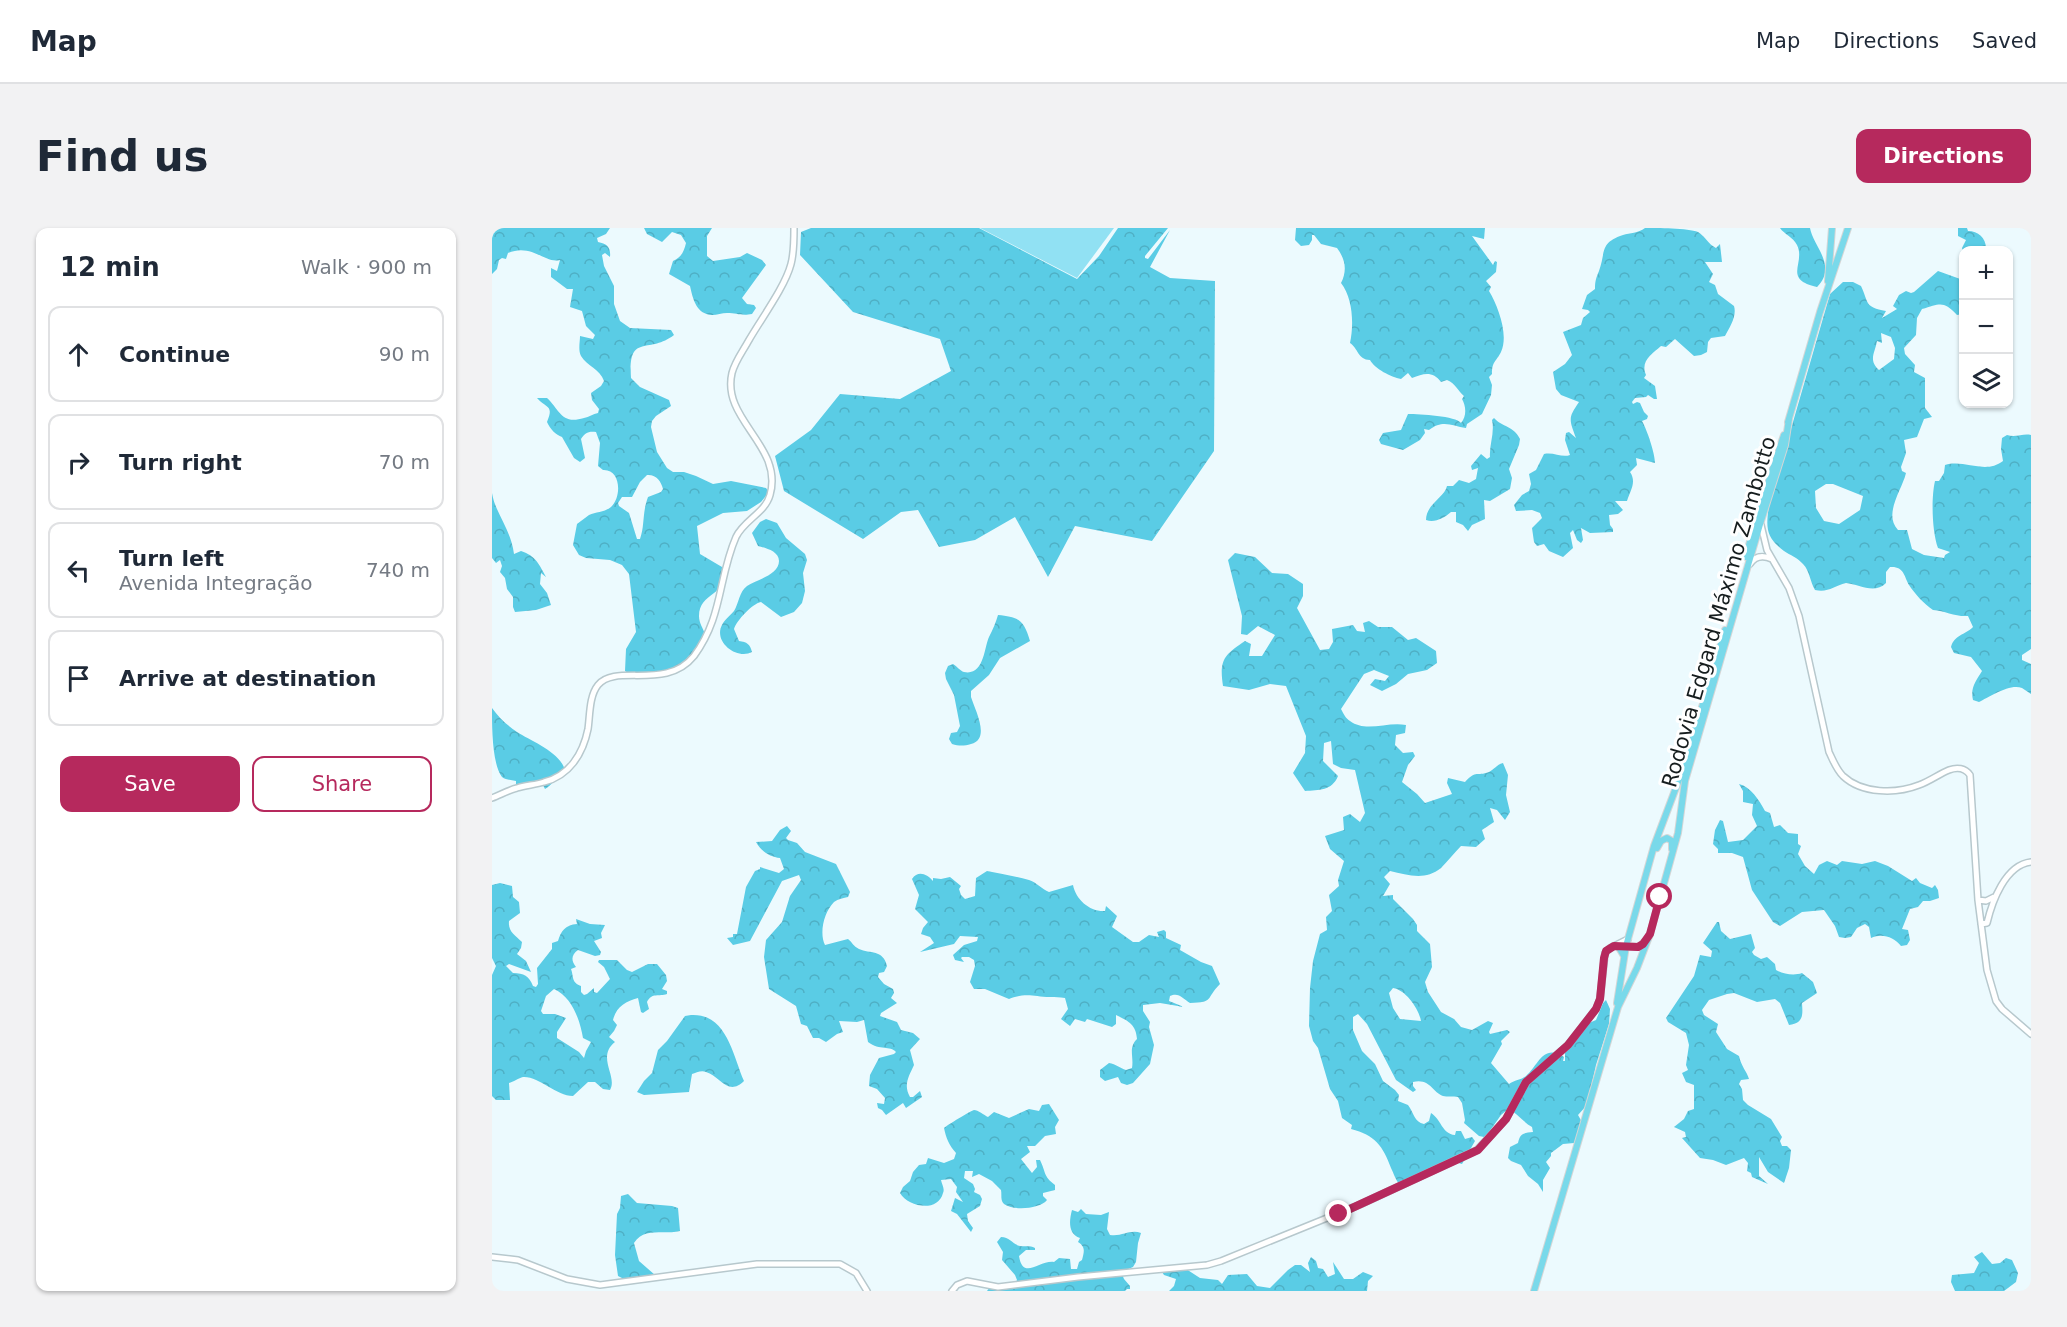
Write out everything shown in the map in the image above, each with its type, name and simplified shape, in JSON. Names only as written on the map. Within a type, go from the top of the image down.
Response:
[{"type":"main road","points":[[492,798],[516,788],[546,782],[567,770],[578,757],[584,744],[594,696],[600,683],[615,677],[656,676],[674,672],[693,657],[708,632],[718,606],[739,530],[767,502],[771,493],[770,473],[765,455],[756,437],[736,409],[731,396],[730,382],[737,362],[790,266],[794,228]]},
{"type":"main road","points":[[1828,291],[1832,228]]},
{"type":"main road","name":"Rodovia Edgard Máximo Zambotto","points":[[1614,1019],[1627,943],[1654,846],[1686,761],[1754,526],[1848,228]]},
{"type":"main road","name":"Rodovia Edgard Máximo Zambotto","points":[[1534,1291],[1614,1019],[1650,934],[1678,833],[1685,782],[1785,445],[1789,419]]},
{"type":"main road","points":[[1761,521],[1762,533],[1772,559],[1795,603],[1829,752],[1838,770],[1847,780],[1878,791],[1905,789],[1949,770],[1965,770],[1971,777],[1978,900],[1984,924],[1987,970],[1996,1001],[2031,1034]]},
{"type":"main road","points":[[1747,568],[1759,557],[1772,559]]},
{"type":"main road","points":[[1651,860],[1662,841],[1667,838],[1672,843],[1671,859]]},
{"type":"main road","points":[[1984,924],[1994,897],[2009,875],[2019,867],[2031,862]]},
{"type":"main road","points":[[1978,900],[1986,901],[1994,897]]},
{"type":"main road","points":[[952,1291],[957,1285],[967,1281],[998,1287],[1207,1265],[1359,1205],[1478,1150],[1506,1119],[1526,1082],[1568,1045],[1596,1009],[1600,999],[1605,953],[1610,948],[1627,943],[1640,947],[1650,934]]},
{"type":"main road","points":[[1617,946],[1624,956]]},
{"type":"main road","points":[[492,1257],[518,1260],[567,1279],[600,1285],[757,1264],[840,1264],[856,1274],[867,1291]]},
{"type":"shaded area","points":[[980,228],[1114,228],[1077,278]]},
{"type":"green space","points":[[492,228],[610,228],[606,234],[597,238],[598,242],[606,245],[610,251],[610,257],[605,253],[602,255],[604,266],[614,286],[614,304],[620,321],[630,328],[671,330],[674,335],[665,341],[636,349],[631,364],[631,378],[640,387],[669,400],[671,406],[652,421],[651,427],[657,452],[667,468],[673,472],[684,472],[713,484],[731,481],[766,488],[769,492],[761,502],[747,511],[723,513],[697,526],[700,554],[722,567],[723,573],[718,588],[700,608],[699,619],[705,634],[701,644],[683,668],[649,675],[625,671],[626,649],[636,632],[629,574],[622,565],[610,560],[586,558],[579,555],[573,545],[577,524],[589,515],[611,507],[617,497],[618,484],[613,474],[598,466],[600,443],[596,432],[587,433],[581,439],[585,458],[580,462],[574,458],[562,437],[550,427],[547,422],[550,410],[537,398],[547,398],[562,415],[570,420],[586,418],[598,413],[599,409],[592,400],[591,393],[604,381],[600,373],[580,354],[580,336],[593,339],[595,335],[586,326],[582,311],[570,307],[573,289],[567,289],[551,277],[551,268],[557,271],[560,260],[549,259],[524,250],[517,251],[508,253],[506,259],[499,260],[497,269],[492,274]],"holes":[[[647,475],[658,479],[663,489],[648,497],[642,534],[640,539],[637,539],[629,513],[618,503],[622,497],[632,497],[640,482]]]},
{"type":"green space","points":[[644,228],[712,228],[707,236],[707,256],[713,261],[740,257],[747,253],[762,260],[766,265],[742,298],[747,304],[754,305],[756,308],[752,314],[712,315],[702,312],[696,305],[690,286],[669,274],[673,261],[681,256],[686,243],[681,235],[672,232],[662,242],[647,234]]},
{"type":"green space","points":[[811,228],[979,228],[1077,279],[1099,256],[1118,228],[1168,228],[1145,256],[1148,259],[1170,230],[1150,267],[1170,278],[1215,281],[1214,451],[1152,541],[1075,526],[1048,577],[1015,517],[975,540],[939,547],[918,510],[901,512],[863,539],[784,491],[775,456],[811,430],[840,394],[900,399],[951,371],[940,339],[853,312],[800,255],[801,232]]},
{"type":"green space","points":[[1296,228],[1485,228],[1484,239],[1472,236],[1493,265],[1495,261],[1497,262],[1496,272],[1486,281],[1491,287],[1489,291],[1499,312],[1504,337],[1501,352],[1489,377],[1492,385],[1491,395],[1482,414],[1467,424],[1466,428],[1443,424],[1429,430],[1424,429],[1425,433],[1420,440],[1403,450],[1381,444],[1379,440],[1383,433],[1401,430],[1408,414],[1445,417],[1461,423],[1465,414],[1462,399],[1464,396],[1447,380],[1441,382],[1435,376],[1428,374],[1412,378],[1408,373],[1401,379],[1397,378],[1361,356],[1350,343],[1352,312],[1348,296],[1341,283],[1345,270],[1342,257],[1337,248],[1321,244],[1314,235],[1309,245],[1301,246],[1295,240]]},
{"type":"green space","points":[[1645,228],[1672,228],[1698,232],[1716,248],[1720,244],[1722,262],[1705,262],[1713,274],[1709,282],[1715,285],[1718,294],[1734,306],[1734,318],[1725,336],[1711,338],[1707,352],[1701,355],[1694,356],[1675,339],[1666,347],[1661,346],[1648,358],[1644,378],[1655,386],[1657,399],[1648,395],[1635,398],[1632,402],[1633,404],[1640,403],[1648,416],[1642,421],[1654,453],[1655,463],[1636,458],[1637,465],[1630,472],[1633,483],[1627,501],[1615,501],[1623,510],[1618,514],[1609,515],[1613,532],[1590,533],[1581,528],[1583,540],[1581,543],[1577,540],[1573,530],[1570,533],[1573,548],[1563,557],[1549,551],[1544,544],[1537,546],[1534,542],[1532,528],[1542,518],[1540,513],[1532,510],[1516,511],[1514,505],[1522,495],[1529,491],[1531,484],[1529,474],[1536,470],[1544,454],[1570,455],[1565,440],[1566,433],[1569,432],[1576,438],[1571,419],[1579,402],[1561,395],[1556,389],[1553,372],[1565,364],[1572,355],[1563,332],[1581,325],[1583,318],[1590,312],[1582,309],[1587,295],[1595,289],[1605,249],[1610,241]]},
{"type":"green space","points":[[1780,228],[1810,228],[1825,264],[1823,279],[1817,287],[1800,280],[1797,270],[1799,252],[1797,245]]},
{"type":"green space","points":[[1958,228],[1967,228],[1968,231],[1983,238],[1986,246],[1963,246],[1966,240],[1958,236]]},
{"type":"green space","points":[[1938,271],[1959,279],[1959,315],[1941,304],[1922,309],[1917,318],[1916,335],[1904,348],[1905,354],[1915,365],[1914,372],[1925,378],[1925,408],[1932,417],[1924,419],[1917,437],[1904,440],[1906,453],[1901,467],[1906,473],[1893,509],[1894,524],[1898,530],[1907,530],[1912,549],[1924,555],[1944,558],[1950,552],[1938,548],[1934,533],[1933,505],[1935,481],[1939,481],[1944,473],[1945,465],[1989,467],[1996,465],[2003,461],[2002,438],[2007,435],[2031,435],[2031,649],[2022,655],[2022,660],[2031,664],[2031,694],[2022,688],[2012,687],[1979,702],[1973,700],[1973,688],[1982,671],[1971,657],[1954,653],[1951,647],[1957,638],[1973,627],[1968,616],[1933,610],[1917,595],[1898,568],[1890,567],[1886,572],[1886,583],[1877,588],[1871,589],[1846,583],[1827,590],[1815,590],[1805,567],[1799,560],[1778,546],[1768,531],[1769,505],[1830,294],[1843,282],[1853,282],[1861,286],[1871,306],[1886,311],[1882,318],[1897,309],[1893,306],[1899,295],[1906,291],[1911,293]],"holes":[[[1881,333],[1891,337],[1895,348],[1894,359],[1879,370],[1874,363],[1873,356],[1877,341],[1882,343]],[[1826,484],[1833,484],[1863,496],[1860,510],[1839,524],[1824,521],[1816,508],[1815,491]]]},
{"type":"green space","points":[[1494,418],[1515,432],[1520,439],[1509,469],[1512,478],[1510,489],[1490,501],[1484,500],[1485,519],[1472,525],[1468,531],[1456,522],[1456,512],[1451,512],[1436,520],[1426,520],[1429,509],[1447,486],[1453,486],[1459,480],[1469,483],[1476,479],[1478,468],[1472,470],[1471,466],[1481,454],[1487,459],[1490,457]]},
{"type":"green space","points":[[492,493],[510,537],[514,554],[521,551],[526,553],[539,564],[546,577],[541,573],[540,584],[547,593],[551,605],[536,610],[515,612],[513,597],[500,572],[502,566],[500,560],[496,563],[492,558]]},
{"type":"green space","points":[[766,519],[777,523],[786,538],[805,554],[807,560],[803,573],[805,591],[802,603],[794,612],[781,617],[761,602],[745,613],[734,629],[739,641],[748,644],[752,652],[740,654],[728,648],[721,638],[720,631],[723,623],[734,611],[744,588],[771,573],[778,566],[777,555],[771,550],[758,546],[752,533],[760,522]]},
{"type":"green space","points":[[1235,553],[1255,557],[1272,573],[1288,574],[1303,584],[1303,596],[1297,608],[1320,650],[1329,649],[1333,642],[1332,629],[1353,625],[1357,631],[1365,632],[1363,623],[1369,621],[1378,627],[1392,627],[1408,640],[1416,638],[1436,651],[1437,663],[1427,670],[1408,674],[1396,684],[1382,691],[1370,685],[1375,679],[1385,681],[1389,676],[1374,670],[1364,674],[1341,709],[1349,720],[1363,726],[1406,725],[1405,733],[1396,735],[1395,745],[1403,753],[1413,752],[1415,756],[1408,765],[1402,782],[1425,803],[1452,794],[1447,783],[1448,778],[1465,782],[1474,774],[1489,772],[1503,763],[1508,775],[1506,795],[1510,812],[1505,820],[1497,810],[1490,808],[1494,822],[1482,830],[1485,839],[1476,847],[1461,846],[1441,868],[1429,875],[1416,876],[1390,871],[1384,877],[1390,884],[1383,896],[1393,895],[1393,899],[1417,925],[1417,931],[1430,944],[1432,967],[1425,982],[1428,992],[1441,1012],[1454,1019],[1461,1027],[1472,1030],[1488,1021],[1493,1023],[1490,1034],[1507,1030],[1510,1032],[1501,1041],[1502,1044],[1491,1063],[1509,1084],[1526,1076],[1546,1054],[1557,1053],[1564,1057],[1563,1061],[1565,1061],[1565,1051],[1589,1023],[1596,1020],[1606,1000],[1610,1009],[1609,1024],[1587,1105],[1578,1115],[1582,1122],[1578,1135],[1574,1143],[1563,1144],[1551,1153],[1546,1162],[1550,1168],[1543,1180],[1543,1192],[1521,1165],[1508,1158],[1510,1147],[1518,1143],[1523,1134],[1533,1132],[1532,1127],[1508,1109],[1487,1135],[1479,1136],[1464,1123],[1462,1103],[1458,1097],[1443,1096],[1419,1081],[1413,1082],[1416,1090],[1413,1092],[1396,1080],[1367,1024],[1358,1014],[1353,1017],[1353,1030],[1362,1051],[1375,1064],[1383,1081],[1399,1095],[1398,1101],[1408,1105],[1421,1123],[1429,1121],[1431,1113],[1447,1132],[1455,1135],[1456,1131],[1461,1131],[1465,1139],[1472,1137],[1475,1141],[1462,1164],[1455,1162],[1400,1185],[1385,1153],[1377,1142],[1351,1129],[1352,1125],[1342,1118],[1338,1101],[1330,1089],[1309,1026],[1310,988],[1313,961],[1320,934],[1327,930],[1326,917],[1332,911],[1329,895],[1339,886],[1338,880],[1344,861],[1330,849],[1325,836],[1344,830],[1343,817],[1350,814],[1360,822],[1365,813],[1355,770],[1333,764],[1331,741],[1324,743],[1323,761],[1338,776],[1332,785],[1324,789],[1305,791],[1293,773],[1305,753],[1306,736],[1286,686],[1270,684],[1249,690],[1223,686],[1223,664],[1232,650],[1245,641],[1251,644],[1249,656],[1262,656],[1275,635],[1258,626],[1247,635],[1241,634],[1242,616],[1228,560]],"holes":[[[1393,988],[1411,1001],[1421,1021],[1400,1019],[1393,1008],[1389,993]]]},
{"type":"green space","points":[[998,615],[1020,621],[1030,641],[1000,658],[989,675],[971,691],[981,730],[977,741],[964,745],[952,744],[949,739],[951,733],[957,732],[960,726],[954,695],[945,673],[948,666],[953,664],[964,672],[976,670],[982,660]]},
{"type":"green space","points":[[492,708],[510,727],[551,752],[562,764],[565,770],[547,788],[545,789],[543,785],[516,786],[516,781],[502,777],[494,754]]},
{"type":"green space","points":[[1739,784],[1751,791],[1765,811],[1770,813],[1774,827],[1780,825],[1788,833],[1798,834],[1798,844],[1801,846],[1798,854],[1805,866],[1814,874],[1819,865],[1827,861],[1837,865],[1842,861],[1862,864],[1875,861],[1912,881],[1916,878],[1920,883],[1932,888],[1935,885],[1939,898],[1923,901],[1918,907],[1910,909],[1902,929],[1908,930],[1910,940],[1907,945],[1901,946],[1891,938],[1883,936],[1871,938],[1869,927],[1865,924],[1857,928],[1851,937],[1839,937],[1835,926],[1824,910],[1802,912],[1780,926],[1773,922],[1752,890],[1743,857],[1732,853],[1718,853],[1718,849],[1713,844],[1715,830],[1720,820],[1723,821],[1728,842],[1743,840],[1757,826],[1752,815],[1753,804],[1743,802],[1743,791]]},
{"type":"green space","points":[[787,826],[791,831],[786,838],[788,840],[797,843],[805,852],[836,864],[850,892],[848,897],[834,902],[828,911],[822,935],[825,945],[848,939],[859,949],[879,954],[887,966],[878,977],[893,989],[894,993],[891,998],[897,1003],[880,1016],[897,1022],[901,1030],[913,1033],[920,1039],[910,1050],[914,1065],[907,1088],[910,1097],[920,1091],[922,1097],[906,1108],[903,1103],[886,1115],[878,1108],[877,1103],[884,1104],[885,1098],[877,1089],[869,1086],[870,1075],[879,1058],[896,1052],[868,1042],[864,1020],[839,1021],[843,1032],[826,1042],[813,1038],[807,1026],[801,1024],[796,1006],[769,989],[764,957],[766,940],[782,922],[790,896],[801,880],[799,875],[782,881],[750,941],[733,945],[727,938],[737,934],[746,887],[755,871],[760,867],[779,873],[784,869],[780,858],[766,853],[756,842],[772,841],[780,830]]},
{"type":"green space","points":[[987,871],[1029,880],[1049,892],[1073,885],[1077,896],[1084,904],[1099,911],[1105,911],[1106,906],[1117,916],[1112,927],[1133,942],[1139,942],[1149,935],[1159,937],[1157,932],[1164,930],[1166,938],[1181,945],[1180,950],[1212,966],[1220,984],[1207,1001],[1190,1003],[1178,995],[1173,995],[1170,996],[1169,1001],[1184,1007],[1160,1003],[1143,1005],[1143,1011],[1150,1022],[1149,1027],[1154,1045],[1150,1064],[1133,1083],[1127,1085],[1121,1083],[1118,1077],[1105,1081],[1100,1077],[1100,1070],[1109,1063],[1126,1070],[1132,1068],[1132,1049],[1137,1039],[1133,1026],[1128,1021],[1116,1015],[1116,1024],[1112,1027],[1087,1019],[1085,1022],[1075,1019],[1070,1026],[1061,1019],[1068,1009],[1065,998],[1026,995],[1009,999],[985,989],[974,989],[970,982],[975,966],[974,960],[962,957],[964,962],[955,960],[953,955],[964,945],[977,941],[978,937],[960,936],[954,944],[920,952],[934,943],[930,937],[921,934],[928,922],[915,909],[919,895],[912,879],[914,876],[925,875],[933,881],[933,878],[950,877],[961,886],[959,889],[965,899],[975,896],[976,878]]},
{"type":"green space","points":[[500,883],[512,886],[513,897],[519,902],[520,913],[509,921],[509,925],[512,933],[522,942],[517,954],[526,961],[531,972],[509,964],[506,966],[513,973],[526,976],[533,986],[536,987],[538,984],[537,968],[552,949],[552,943],[558,941],[562,931],[567,927],[577,924],[576,919],[590,924],[605,925],[601,933],[602,938],[594,941],[601,952],[600,955],[595,956],[578,950],[573,956],[576,967],[571,969],[573,979],[581,986],[581,992],[584,995],[594,988],[594,992],[597,993],[610,979],[604,967],[598,962],[599,960],[617,960],[632,972],[648,964],[657,964],[666,975],[667,981],[662,989],[667,991],[667,994],[651,997],[647,1002],[649,1009],[641,1012],[638,998],[622,1005],[614,1015],[613,1020],[617,1025],[609,1037],[615,1042],[607,1054],[612,1085],[610,1090],[603,1089],[595,1082],[588,1082],[573,1096],[560,1093],[535,1080],[523,1077],[509,1083],[510,1100],[496,1100],[492,1096],[492,975],[496,966],[492,958],[492,885]],"holes":[[[554,989],[574,1010],[583,1038],[591,1042],[584,1058],[579,1052],[557,1038],[557,1032],[566,1018],[555,1014],[543,1014],[541,1011],[546,996]]]},
{"type":"green space","points":[[1719,922],[1721,931],[1730,939],[1751,934],[1755,948],[1752,952],[1754,955],[1761,959],[1767,957],[1775,964],[1776,970],[1782,973],[1802,973],[1813,982],[1817,993],[1802,1003],[1800,1021],[1789,1025],[1780,1003],[1775,999],[1757,1002],[1734,993],[1727,994],[1709,1000],[1702,1010],[1704,1015],[1718,1024],[1716,1032],[1727,1049],[1739,1056],[1749,1079],[1741,1080],[1739,1084],[1743,1100],[1771,1119],[1782,1137],[1780,1141],[1782,1146],[1787,1146],[1791,1150],[1784,1183],[1768,1172],[1759,1157],[1759,1176],[1768,1184],[1752,1177],[1747,1171],[1748,1163],[1744,1158],[1726,1165],[1700,1158],[1682,1138],[1686,1137],[1685,1132],[1674,1127],[1684,1119],[1688,1111],[1694,1109],[1694,1085],[1686,1082],[1682,1073],[1688,1070],[1686,1065],[1689,1045],[1686,1033],[1668,1022],[1666,1018],[1694,976],[1700,955],[1711,957],[1712,951],[1703,943]]},
{"type":"green space","points":[[685,1016],[703,1016],[721,1028],[744,1081],[733,1087],[724,1084],[711,1074],[700,1071],[692,1074],[689,1092],[644,1095],[637,1092],[652,1073],[658,1050]]},
{"type":"green space","points":[[1049,1104],[1059,1120],[1055,1127],[1056,1134],[1045,1136],[1035,1146],[1027,1146],[1030,1152],[1021,1159],[1032,1173],[1037,1167],[1036,1160],[1040,1160],[1047,1176],[1055,1185],[1055,1190],[1043,1193],[1047,1200],[1044,1203],[1026,1208],[1008,1206],[1002,1201],[1001,1190],[992,1181],[979,1174],[972,1177],[973,1171],[965,1171],[964,1178],[973,1184],[974,1192],[982,1199],[980,1206],[967,1214],[968,1221],[973,1228],[971,1232],[957,1214],[951,1211],[955,1198],[963,1202],[951,1179],[941,1180],[943,1193],[940,1199],[929,1205],[923,1206],[909,1202],[900,1193],[910,1181],[913,1172],[919,1165],[926,1164],[928,1158],[944,1163],[954,1159],[956,1153],[948,1141],[944,1128],[964,1115],[974,1110],[988,1117],[994,1112],[1009,1118],[1029,1109],[1039,1111],[1042,1105]]},
{"type":"green space","points":[[628,1194],[637,1203],[678,1208],[680,1231],[649,1233],[638,1238],[634,1243],[639,1261],[655,1275],[624,1279],[618,1276],[615,1255],[617,1214],[621,1196]]},
{"type":"green space","points":[[1081,1209],[1086,1214],[1101,1215],[1109,1212],[1107,1229],[1110,1235],[1141,1233],[1136,1262],[1133,1267],[1121,1272],[1130,1289],[1125,1291],[987,1291],[990,1287],[1017,1280],[1002,1260],[1003,1252],[997,1242],[1001,1237],[1020,1246],[1035,1248],[1035,1250],[1026,1250],[1019,1256],[1024,1267],[1032,1268],[1054,1262],[1059,1258],[1070,1259],[1071,1269],[1077,1269],[1084,1250],[1078,1242],[1080,1238],[1071,1230],[1070,1218],[1072,1210],[1078,1212]]},
{"type":"green space","points":[[1982,1252],[1992,1264],[2000,1263],[2006,1258],[2012,1260],[2018,1273],[2016,1282],[2004,1291],[1955,1291],[1951,1282],[1952,1275],[1974,1273],[1979,1263],[1974,1257]]},
{"type":"green space","points":[[1311,1257],[1328,1277],[1335,1274],[1333,1262],[1344,1279],[1353,1279],[1363,1272],[1373,1276],[1368,1281],[1367,1291],[1169,1291],[1176,1279],[1162,1272],[1164,1269],[1183,1267],[1200,1278],[1218,1280],[1222,1284],[1228,1275],[1247,1274],[1257,1286],[1270,1288],[1295,1265],[1301,1265],[1310,1272],[1308,1263]]},
{"type":"route","points":[[1339,1214],[1478,1150],[1506,1119],[1526,1082],[1568,1045],[1596,1009],[1600,999],[1606,951],[1614,946],[1638,947],[1643,944],[1650,934],[1660,897]]}]
